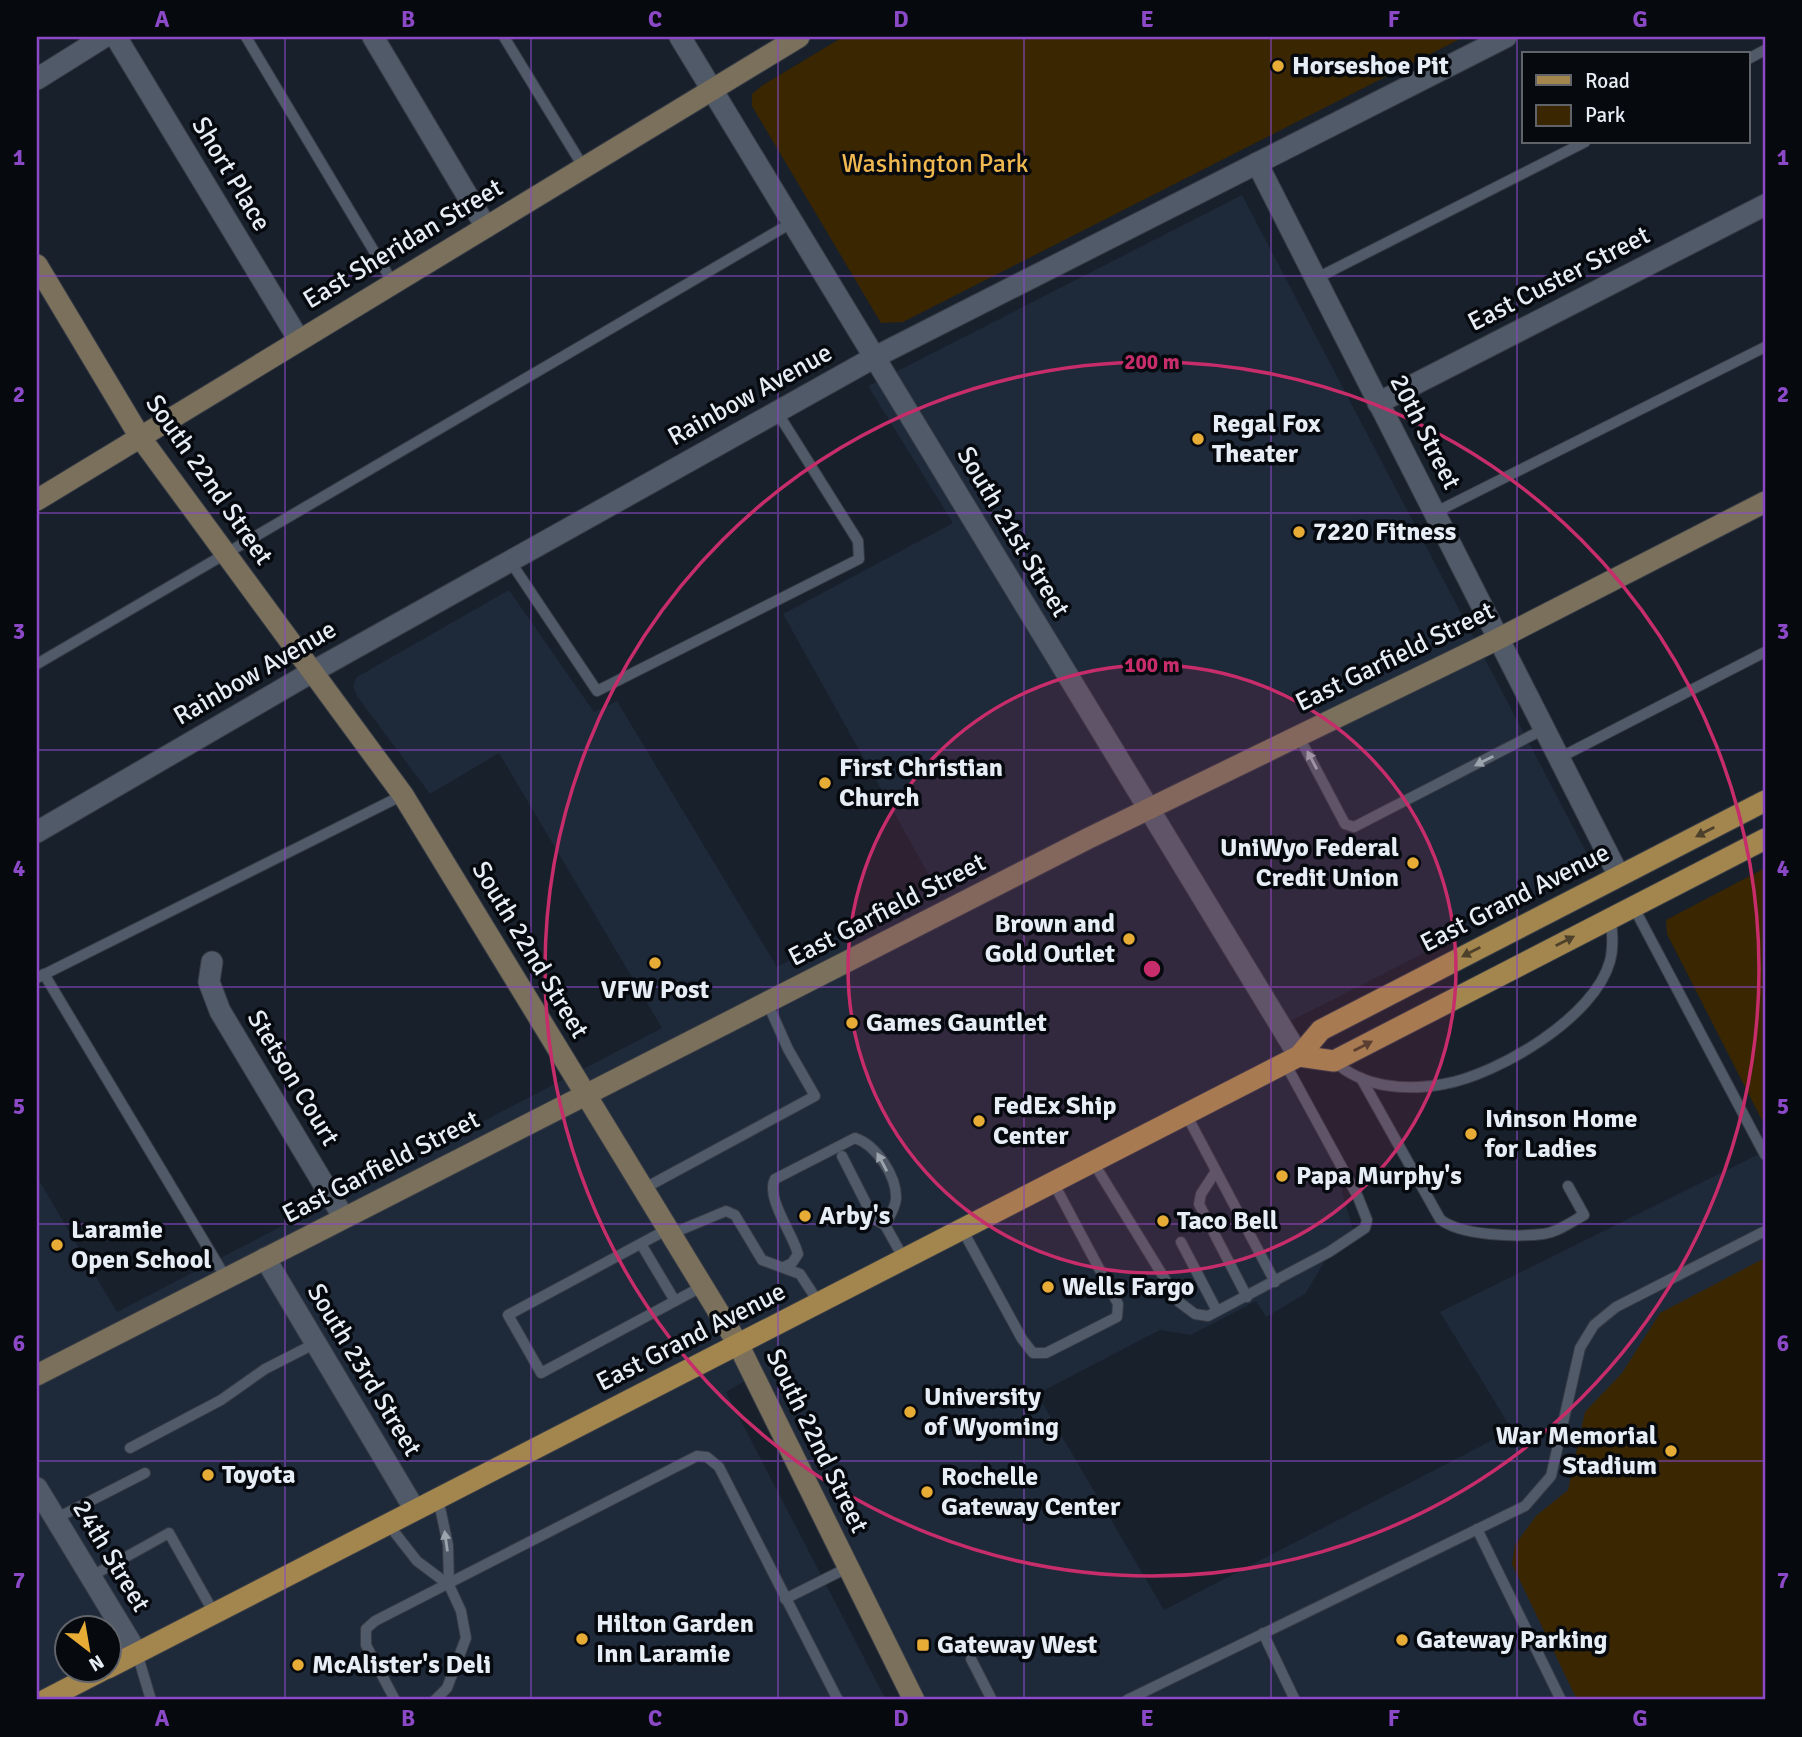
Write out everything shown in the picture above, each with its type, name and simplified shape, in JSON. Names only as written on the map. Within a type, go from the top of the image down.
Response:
[{"type":"main road","name":"East Grand Avenue","points":[[122,1661],[1292,1060],[1321,1030],[1765,801]]},
{"type":"main road","points":[[1292,1060],[1334,1061],[1765,839]]},
{"type":"main road","points":[[45,1700],[77,1684]]},
{"type":"street","points":[[37,79],[104,37]]},
{"type":"street","name":"Short Place","points":[[116,37],[299,340]]},
{"type":"street","points":[[373,37],[486,227]]},
{"type":"street","name":"South 21st Street","points":[[680,37],[1148,808],[1292,1060]]},
{"type":"street","name":"East Sheridan Street","points":[[37,500],[799,37]]},
{"type":"street","name":"Rainbow Avenue","points":[[37,832],[312,672],[875,357],[1506,37]]},
{"type":"street","name":"20th Street","points":[[1256,163],[1619,876]]},
{"type":"street","name":"East Custer Street","points":[[1378,402],[1765,205]]},
{"type":"street","name":"South 22nd Street","points":[[37,265],[141,437],[402,794],[703,1286],[738,1344],[914,1700]]},
{"type":"street","name":"East Garfield Street","points":[[37,1375],[1148,808],[1498,639],[1765,502]]},
{"type":"street","name":"Stetson Court","points":[[212,962],[209,982],[220,1011],[344,1218]]},
{"type":"street","name":"South 23rd Street","points":[[265,1258],[415,1510]]},
{"type":"street","name":"24th Street","points":[[37,1488],[137,1653]]},
{"type":"lane","points":[[246,37],[393,283]]},
{"type":"lane","points":[[504,37],[584,167]]},
{"type":"lane","points":[[1315,279],[1581,144]]},
{"type":"lane","points":[[37,664],[793,222]]},
{"type":"lane","points":[[1434,513],[1765,347]]},
{"type":"lane","points":[[510,562],[597,691],[859,559],[858,541],[778,412]]},
{"type":"lane","points":[[1559,758],[1765,652]]},
{"type":"lane","points":[[1298,735],[1345,824],[1353,827],[1544,729]]},
{"type":"lane","points":[[226,1278],[41,976],[402,794]]},
{"type":"lane","points":[[1633,906],[1765,1155]]},
{"type":"lane","points":[[1334,1061],[1348,1074],[1389,1088],[1445,1084],[1486,1069],[1544,1039],[1595,990],[1610,961],[1611,918]]},
{"type":"lane","points":[[643,1189],[815,1096],[788,1049],[768,1002]]},
{"type":"lane","points":[[1093,1162],[1179,1302],[1195,1314],[1208,1316],[1247,1297],[1329,1252],[1365,1228],[1367,1220],[1292,1060]]},
{"type":"lane","points":[[1361,1078],[1440,1219],[1450,1227],[1490,1233],[1545,1234],[1584,1215],[1568,1186]]},
{"type":"lane","points":[[1186,1114],[1275,1282]]},
{"type":"lane","points":[[784,1267],[792,1263],[798,1254],[795,1241],[772,1197],[775,1180],[855,1138],[866,1142],[876,1151],[891,1178],[896,1197],[885,1224]]},
{"type":"lane","points":[[842,1156],[874,1219],[885,1224],[904,1259]]},
{"type":"lane","points":[[1216,1171],[1201,1194],[1199,1204],[1247,1297]]},
{"type":"lane","points":[[962,1229],[1022,1339],[1033,1353],[1046,1353],[1117,1317],[1118,1304],[1053,1182]]},
{"type":"lane","points":[[703,1286],[541,1373],[508,1315],[640,1244],[726,1211],[735,1215],[762,1260],[772,1266],[784,1267],[800,1274],[819,1303]]},
{"type":"lane","points":[[1127,1700],[1525,1506],[1551,1476],[1580,1348],[1594,1325],[1616,1307],[1765,1231]]},
{"type":"lane","points":[[1181,1242],[1217,1311]]},
{"type":"lane","points":[[640,1244],[675,1301]]},
{"type":"lane","points":[[130,1448],[221,1400],[265,1369],[316,1343]]},
{"type":"lane","points":[[395,1700],[366,1645],[366,1629],[375,1621],[696,1456],[707,1457],[719,1468],[838,1700]]},
{"type":"lane","points":[[55,1518],[145,1473]]},
{"type":"lane","points":[[435,1700],[447,1688],[466,1638],[461,1611],[449,1585],[448,1545],[438,1498]]},
{"type":"lane","points":[[388,1524],[417,1560],[449,1585]]},
{"type":"lane","points":[[1477,1529],[1561,1700]]},
{"type":"lane","points":[[90,1577],[169,1533],[214,1613]]},
{"type":"lane","points":[[785,1599],[849,1567]]},
{"type":"lane","points":[[1263,1633],[1295,1700]]},
{"type":"lane","points":[[137,1653],[152,1700]]},
{"type":"lane","points":[[971,1659],[992,1700]]},
{"type":"shaded area","points":[[1242,195],[1594,867],[1271,1031],[1345,1165],[1342,1192],[1356,1239],[1328,1256],[1305,1294],[1266,1317],[1256,1301],[1191,1335],[1160,1330],[1037,1394],[1164,1610],[1512,1430],[1440,1312],[1765,1151],[1765,1700],[914,1700],[754,1376],[726,1392],[886,1700],[37,1700],[37,1177],[117,1312],[662,1028],[499,753],[430,794],[357,696],[353,686],[357,677],[509,590],[594,712],[617,701],[777,967],[934,884],[783,614],[953,523],[868,386]]},
{"type":"green space","name":"Washington Park","points":[[843,37],[1464,37],[903,322],[881,323],[752,106],[752,94],[763,85]]},
{"type":"green space","points":[[1765,868],[1765,1126],[1667,934],[1666,920]]},
{"type":"green space","name":"War Memorial Stadium","points":[[1765,1258],[1765,1700],[1577,1700],[1512,1564],[1515,1545],[1536,1516],[1568,1490],[1585,1412],[1622,1373],[1660,1313]]},
{"type":"place","name":"Horseshoe Pit","points":[[1278,66]]},
{"type":"place","name":"Regal Fox Theater","points":[[1198,439]]},
{"type":"place","name":"7220 Fitness","points":[[1299,532]]},
{"type":"place","name":"First Christian Church","points":[[825,783]]},
{"type":"place","name":"UniWyo Federal Credit Union","points":[[1413,863]]},
{"type":"place","name":"Brown and Gold Outlet","points":[[1129,939]]},
{"type":"place","name":"VFW Post","points":[[655,963]]},
{"type":"place","name":"Games Gauntlet","points":[[852,1023]]},
{"type":"place","name":"FedEx Ship Center","points":[[979,1121]]},
{"type":"place","name":"Ivinson Home for Ladies","points":[[1471,1134]]},
{"type":"place","name":"Papa Murphy's","points":[[1282,1176]]},
{"type":"place","name":"Arby's","points":[[805,1216]]},
{"type":"place","name":"Taco Bell","points":[[1163,1221]]},
{"type":"place","name":"Laramie Open School","points":[[57,1245]]},
{"type":"place","name":"Wells Fargo","points":[[1048,1287]]},
{"type":"place","name":"University of Wyoming","points":[[910,1412]]},
{"type":"place","name":"War Memorial Stadium","points":[[1671,1451]]},
{"type":"place","name":"Toyota","points":[[208,1475]]},
{"type":"place","name":"Rochelle Gateway Center","points":[[927,1492]]},
{"type":"place","name":"Hilton Garden Inn Laramie","points":[[582,1639]]},
{"type":"place","name":"Gateway Parking","points":[[1402,1640]]},
{"type":"place","name":"Gateway West","points":[[923,1645]]},
{"type":"place","name":"McAlister's Deli","points":[[298,1665]]}]
